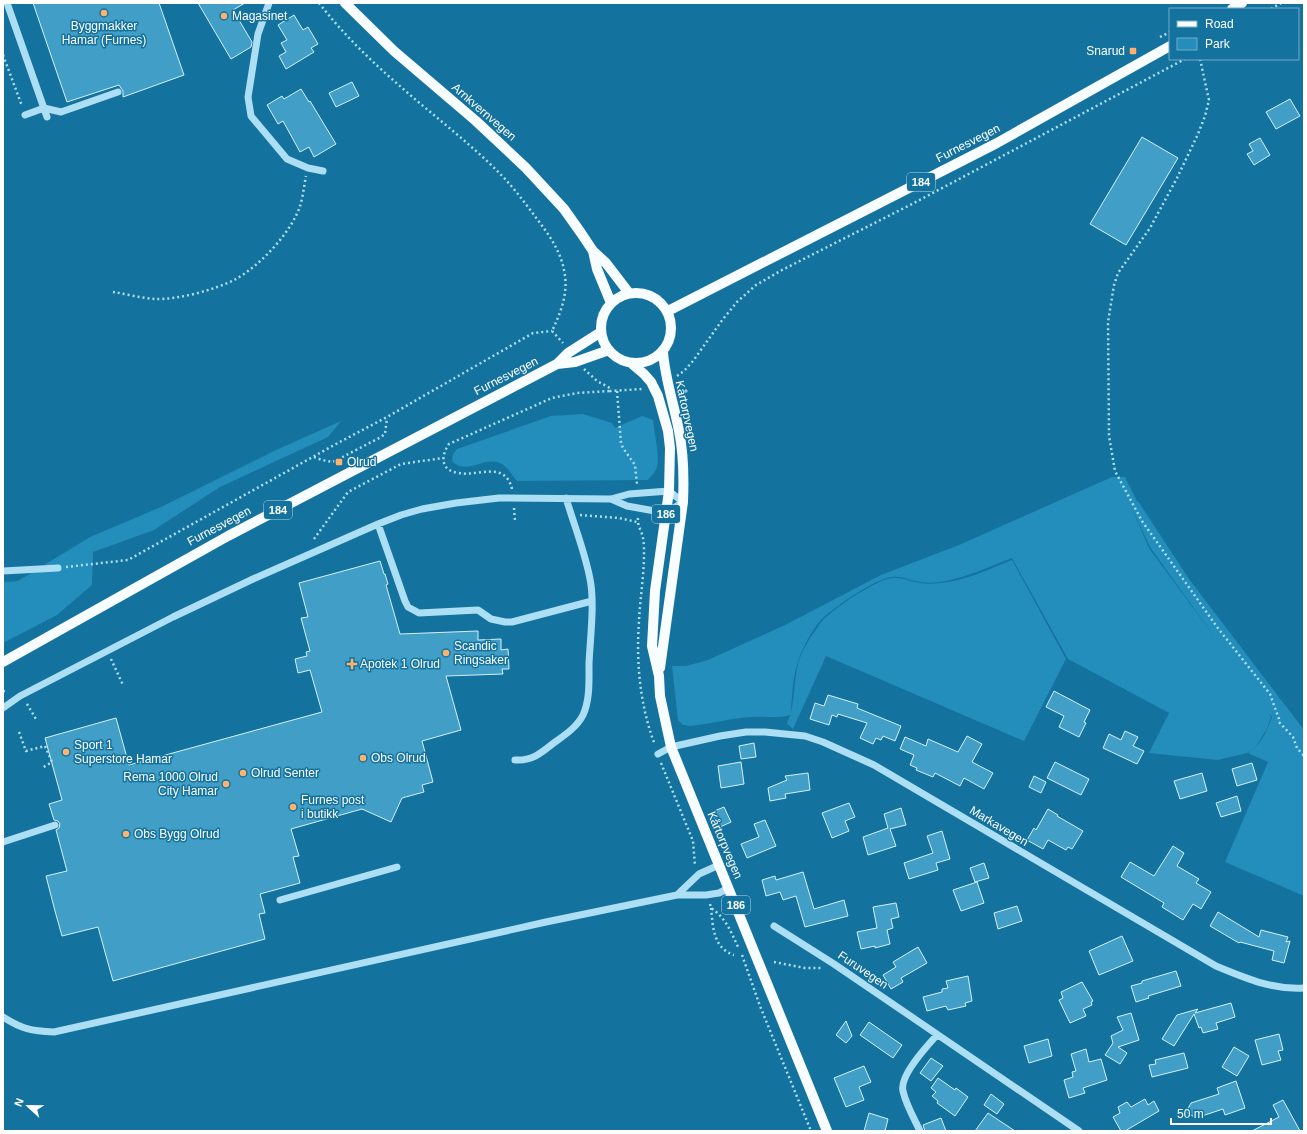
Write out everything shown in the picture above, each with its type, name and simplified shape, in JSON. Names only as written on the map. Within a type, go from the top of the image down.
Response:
[{"type":"main road","name":"Arnkvernvegen","points":[[345,3],[394,51],[476,121],[526,168],[564,209],[593,252]]},
{"type":"main road","name":"Furnesvegen","points":[[668,311],[996,143],[1169,47]]},
{"type":"main road","points":[[593,252],[606,263],[629,293]]},
{"type":"main road","points":[[593,252],[597,269],[611,303]]},
{"type":"main road","points":[[636,292],[651,296],[658,300],[668,311],[671,319],[671,332],[668,345],[656,358],[648,361],[631,363],[615,356],[605,344],[601,332],[603,317],[611,303],[622,296],[636,292]]},
{"type":"main road","name":"Furnesvegen","points":[[3,662],[228,536],[557,364],[568,353],[601,332]]},
{"type":"main road","name":"Furnesvegen","points":[[557,364],[574,362],[609,350]]},
{"type":"main road","name":"Kårtorpvegen","points":[[658,676],[683,502],[684,478],[679,431],[664,371],[663,352]]},
{"type":"main road","name":"Kårtorpvegen","points":[[631,363],[651,382],[658,396],[664,411],[670,448],[669,491],[655,591],[652,646],[660,696],[671,747],[827,1131]]},
{"type":"street","points":[[7,3],[48,117]]},
{"type":"street","points":[[269,3],[258,34],[248,97],[251,116],[286,159],[308,168],[323,171]]},
{"type":"street","points":[[25,115],[44,108],[61,112],[118,92]]},
{"type":"street","points":[[3,708],[23,695],[173,617],[260,576],[378,524],[422,509],[456,503],[513,497],[611,499],[629,494],[669,491],[683,502],[666,513],[627,506],[611,499]]},
{"type":"street","points":[[515,760],[524,760],[538,756],[576,725],[586,707],[589,690],[592,601],[590,580],[566,498]]},
{"type":"street","points":[[378,524],[405,601],[408,607],[419,613],[478,610],[490,619],[512,622],[592,601]]},
{"type":"street","points":[[3,571],[58,568]]},
{"type":"street","name":"Markavegen","points":[[658,754],[671,747],[720,736],[758,732],[805,736],[823,742],[874,765],[1216,966],[1251,981],[1266,985],[1285,988],[1304,988]]},
{"type":"street","points":[[3,842],[55,825]]},
{"type":"street","points":[[677,895],[699,874],[719,865]]},
{"type":"street","points":[[280,900],[397,867]]},
{"type":"street","points":[[3,1017],[19,1026],[36,1032],[54,1032],[546,922],[677,895],[706,895],[729,888]]},
{"type":"street","name":"Furuvegen","points":[[774,926],[834,964],[1079,1131]]},
{"type":"street","points":[[920,1131],[902,1090],[908,1072],[937,1035]]},
{"type":"path","points":[[319,3],[353,42],[373,61],[401,87],[470,145],[506,180],[543,226],[560,255],[566,286],[562,311],[552,331]]},
{"type":"path","points":[[3,55],[25,115]]},
{"type":"path","points":[[672,379],[684,371],[693,361],[737,302],[756,285],[782,270],[914,203],[1182,60]]},
{"type":"path","points":[[1200,60],[1209,100],[1205,116],[1178,178],[1150,228],[1118,274],[1114,285],[1108,322],[1109,436],[1115,471],[1142,521],[1217,627],[1270,694],[1279,722],[1293,737],[1297,748],[1304,756]]},
{"type":"path","points":[[113,292],[154,299],[167,299],[201,292],[234,280],[258,263],[274,248],[289,228],[300,207],[308,168]]},
{"type":"path","points":[[552,331],[565,346]]},
{"type":"path","points":[[58,568],[128,560],[387,417],[533,333],[552,331]]},
{"type":"path","points":[[583,368],[596,381],[610,388],[610,392]]},
{"type":"path","points":[[515,521],[512,487],[508,479],[503,475],[491,471],[460,474],[448,470],[443,458],[444,451],[449,444],[552,398],[577,393],[636,391],[646,388]]},
{"type":"path","points":[[617,391],[623,448],[636,465],[638,488]]},
{"type":"path","points":[[314,456],[322,460],[333,462],[385,434],[387,417]]},
{"type":"path","points":[[314,539],[348,492],[400,464],[443,458]]},
{"type":"path","points":[[571,514],[619,518],[637,522]]},
{"type":"path","points":[[638,518],[637,522],[643,538],[644,554],[639,623],[639,667],[641,690],[646,720],[693,841],[696,866]]},
{"type":"path","points":[[111,658],[123,685]]},
{"type":"path","points":[[26,703],[36,719]]},
{"type":"path","points":[[19,732],[26,751],[45,746],[52,762],[42,768]]},
{"type":"path","points":[[710,904],[717,942],[726,951],[734,955]]},
{"type":"path","points":[[711,908],[720,914],[732,932],[760,1006],[811,1131]]},
{"type":"path","points":[[774,962],[816,969],[825,968],[834,964]]},
{"type":"green space","points":[[583,414],[612,423],[615,428],[642,416],[653,420],[658,462],[656,471],[648,480],[517,481],[502,464],[496,462],[464,467],[452,461],[453,454],[457,449],[551,416]]},
{"type":"green space","points":[[341,421],[328,437],[220,487],[154,530],[93,552],[92,585],[57,615],[3,643],[3,582],[18,581],[90,537],[161,507],[276,450]]},
{"type":"green space","points":[[1112,477],[1125,477],[1137,501],[1132,505],[1138,501],[1189,579],[1304,730],[1304,896],[1225,862],[1268,762],[1248,753],[1253,749],[1247,753],[1218,760],[1149,753],[1169,713],[1068,659],[1012,558],[968,575],[940,582],[931,583],[892,577],[865,588],[843,602],[820,621],[813,630],[806,644],[795,671],[790,715],[782,717],[744,718],[690,726],[683,725],[678,720],[672,666],[686,666],[708,660],[787,624],[881,575],[959,545]],"holes":[[[1131,506],[1150,547],[1216,639],[1149,548]],[[1269,713],[1272,717],[1266,732],[1256,747],[1267,729],[1271,717]]]},
{"type":"green space","points":[[1012,560],[1066,659],[1024,741],[826,656],[793,729],[787,724],[792,707],[798,662],[806,645],[819,625],[832,612],[853,597],[875,584],[892,578],[934,584],[949,582],[977,574]]},
{"type":"building","points":[[33,3],[159,3],[184,75],[123,97],[123,91],[119,85],[67,102]]},
{"type":"building","points":[[198,3],[245,3],[233,10],[252,42],[251,47],[231,59]]},
{"type":"building","points":[[294,15],[303,30],[308,27],[318,44],[311,48],[314,52],[286,69],[279,56],[286,52],[281,43],[287,40],[278,25]]},
{"type":"building","points":[[352,82],[359,96],[336,107],[329,93]]},
{"type":"building","points":[[301,89],[336,144],[314,157],[309,147],[300,152],[283,121],[278,124],[267,105],[282,96],[284,99]]},
{"type":"building","points":[[1290,99],[1300,116],[1276,129],[1266,112]]},
{"type":"building","points":[[1142,137],[1178,158],[1126,245],[1090,224]]},
{"type":"building","points":[[1260,138],[1270,155],[1254,165],[1247,154],[1253,151],[1249,144]]},
{"type":"building","name":"Olrud Senter","points":[[380,561],[388,584],[386,585],[400,634],[478,631],[478,640],[501,639],[501,650],[508,649],[509,669],[502,669],[503,674],[446,676],[461,730],[422,741],[433,782],[422,785],[424,792],[402,798],[391,822],[362,809],[291,829],[299,856],[293,857],[300,883],[260,894],[265,913],[259,914],[265,939],[113,981],[98,927],[62,936],[55,911],[46,876],[67,871],[56,830],[59,828],[60,824],[58,821],[54,820],[49,804],[62,800],[45,738],[116,718],[129,765],[322,712],[310,670],[298,673],[295,659],[307,656],[306,652],[310,651],[301,618],[308,617],[299,583]]},
{"type":"building","points":[[1054,691],[1090,710],[1084,722],[1086,723],[1079,737],[1059,727],[1064,716],[1046,707]]},
{"type":"building","points":[[828,695],[858,704],[857,708],[901,726],[895,741],[883,736],[881,740],[876,738],[873,744],[860,738],[867,723],[838,714],[837,717],[832,715],[829,725],[810,719],[815,703],[824,706]]},
{"type":"building","points":[[1125,731],[1138,737],[1133,746],[1144,751],[1137,764],[1103,748],[1109,734],[1121,740]]},
{"type":"building","points":[[967,736],[982,744],[972,762],[993,773],[984,789],[964,778],[960,786],[935,773],[933,777],[916,770],[917,768],[910,765],[914,755],[900,749],[905,737],[926,746],[928,739],[958,752]]},
{"type":"building","points":[[754,743],[756,757],[741,759],[739,746]]},
{"type":"building","points":[[741,762],[744,784],[721,788],[718,766]]},
{"type":"building","points":[[1055,762],[1089,779],[1081,795],[1047,778]]},
{"type":"building","points":[[1252,763],[1257,780],[1237,786],[1232,769]]},
{"type":"building","points":[[808,773],[810,790],[785,794],[786,798],[770,801],[768,788],[787,780],[785,776]]},
{"type":"building","points":[[1202,773],[1207,791],[1180,799],[1174,781]]},
{"type":"building","points":[[1034,776],[1046,782],[1041,793],[1029,787]]},
{"type":"building","points":[[1237,796],[1241,811],[1221,817],[1216,803]]},
{"type":"building","points":[[849,803],[855,817],[845,821],[849,831],[832,838],[822,813]]},
{"type":"building","points":[[724,807],[731,822],[718,828],[712,812]]},
{"type":"building","points":[[901,808],[906,825],[890,829],[896,846],[868,855],[863,837],[888,828],[884,814]]},
{"type":"building","points":[[1048,809],[1083,831],[1072,849],[1068,847],[1066,850],[1048,840],[1043,849],[1027,840],[1034,828],[1036,830]]},
{"type":"building","points":[[765,820],[776,846],[747,858],[741,844],[759,837],[754,824]]},
{"type":"building","points":[[942,831],[950,859],[936,863],[938,870],[909,879],[904,863],[933,853],[927,836]]},
{"type":"building","points":[[1173,846],[1184,853],[1177,866],[1199,879],[1196,883],[1211,892],[1201,909],[1193,904],[1183,920],[1162,907],[1164,903],[1121,877],[1130,862],[1154,876]]},
{"type":"building","points":[[984,863],[989,878],[975,882],[970,868]]},
{"type":"building","points":[[803,872],[814,909],[844,900],[848,916],[805,927],[796,896],[783,900],[780,892],[766,896],[762,880],[775,876],[776,880]]},
{"type":"building","points":[[977,882],[984,903],[961,911],[953,890]]},
{"type":"building","points":[[896,903],[899,917],[891,919],[893,928],[887,930],[890,944],[875,948],[875,946],[861,949],[857,932],[877,928],[873,907]]},
{"type":"building","points":[[1017,906],[1022,921],[998,929],[994,913]]},
{"type":"building","points":[[1218,912],[1259,937],[1261,930],[1288,937],[1286,942],[1290,941],[1284,963],[1272,960],[1274,951],[1239,943],[1210,926]]},
{"type":"building","points":[[1122,936],[1133,961],[1099,975],[1089,951]]},
{"type":"building","points":[[918,947],[927,963],[901,978],[903,982],[891,989],[883,975],[896,967],[893,962]]},
{"type":"building","points":[[1176,971],[1181,986],[1148,996],[1149,998],[1136,1002],[1131,986],[1142,983],[1142,981]]},
{"type":"building","points":[[968,976],[972,1001],[965,1003],[966,1006],[948,1010],[946,1006],[927,1011],[923,997],[942,992],[942,989],[948,988],[946,981]]},
{"type":"building","points":[[1082,982],[1093,1001],[1091,1002],[1092,1005],[1083,1009],[1086,1016],[1070,1023],[1059,1000],[1063,998],[1061,992]]},
{"type":"building","points":[[1231,1003],[1235,1017],[1216,1023],[1218,1029],[1203,1033],[1201,1027],[1199,1028],[1194,1014],[1174,1046],[1162,1039],[1177,1015],[1198,1009],[1195,1013]]},
{"type":"building","points":[[1131,1013],[1139,1040],[1118,1047],[1127,1053],[1120,1064],[1105,1055],[1113,1043],[1111,1036],[1123,1030],[1117,1017]]},
{"type":"building","points":[[846,1021],[852,1036],[846,1043],[836,1035]]},
{"type":"building","points":[[869,1022],[902,1045],[893,1058],[860,1035]]},
{"type":"building","points":[[1279,1034],[1283,1050],[1278,1051],[1281,1060],[1262,1065],[1255,1040]]},
{"type":"building","points":[[1048,1039],[1052,1056],[1029,1063],[1024,1046]]},
{"type":"building","points":[[1234,1047],[1249,1056],[1237,1076],[1222,1067]]},
{"type":"building","points":[[1086,1049],[1089,1062],[1101,1059],[1107,1080],[1083,1088],[1085,1093],[1069,1098],[1064,1080],[1073,1077],[1072,1072],[1076,1071],[1071,1054]]},
{"type":"building","points":[[1184,1053],[1188,1068],[1152,1077],[1149,1065],[1156,1064],[1155,1060]]},
{"type":"building","points":[[931,1058],[943,1066],[931,1081],[920,1073]]},
{"type":"building","points":[[864,1066],[871,1082],[859,1087],[864,1100],[846,1107],[834,1078]]},
{"type":"building","points":[[938,1078],[968,1097],[955,1116],[937,1103],[938,1101],[932,1096],[936,1092],[931,1088]]},
{"type":"building","points":[[1236,1081],[1245,1108],[1225,1115],[1223,1109],[1196,1118],[1186,1112],[1191,1103],[1219,1094],[1217,1088]]},
{"type":"building","points":[[991,1094],[1004,1104],[997,1114],[984,1105]]},
{"type":"building","points":[[1145,1099],[1148,1105],[1154,1101],[1159,1111],[1125,1131],[1121,1131],[1113,1117],[1120,1113],[1118,1107],[1127,1102],[1131,1107]]},
{"type":"building","points":[[1283,1100],[1300,1131],[1252,1131],[1279,1117],[1273,1105]]},
{"type":"building","points":[[869,1113],[888,1119],[885,1131],[864,1131]]},
{"type":"building","points":[[988,1113],[1015,1131],[975,1131]]},
{"type":"building","points":[[941,1118],[946,1131],[925,1131],[923,1125]]},
{"type":"place","name":"Byggmakker Hamar (Furnes)","points":[[104,13]]},
{"type":"place","name":"Magasinet","points":[[224,16]]},
{"type":"place","name":"Snarud","points":[[1133,51]]},
{"type":"place","name":"Olrud","points":[[339,462]]},
{"type":"place","name":"Scandic Ringsaker","points":[[446,653]]},
{"type":"place","name":"Apotek 1 Olrud","points":[[352,664]]},
{"type":"place","name":"Sport 1 Superstore Hamar","points":[[66,752]]},
{"type":"place","name":"Obs Olrud","points":[[363,758]]},
{"type":"place","name":"Olrud Senter","points":[[243,773]]},
{"type":"place","name":"Rema 1000 Olrud City Hamar","points":[[226,784]]},
{"type":"place","name":"Furnes post i butikk","points":[[293,807]]},
{"type":"place","name":"Obs Bygg Olrud","points":[[126,834]]}]
